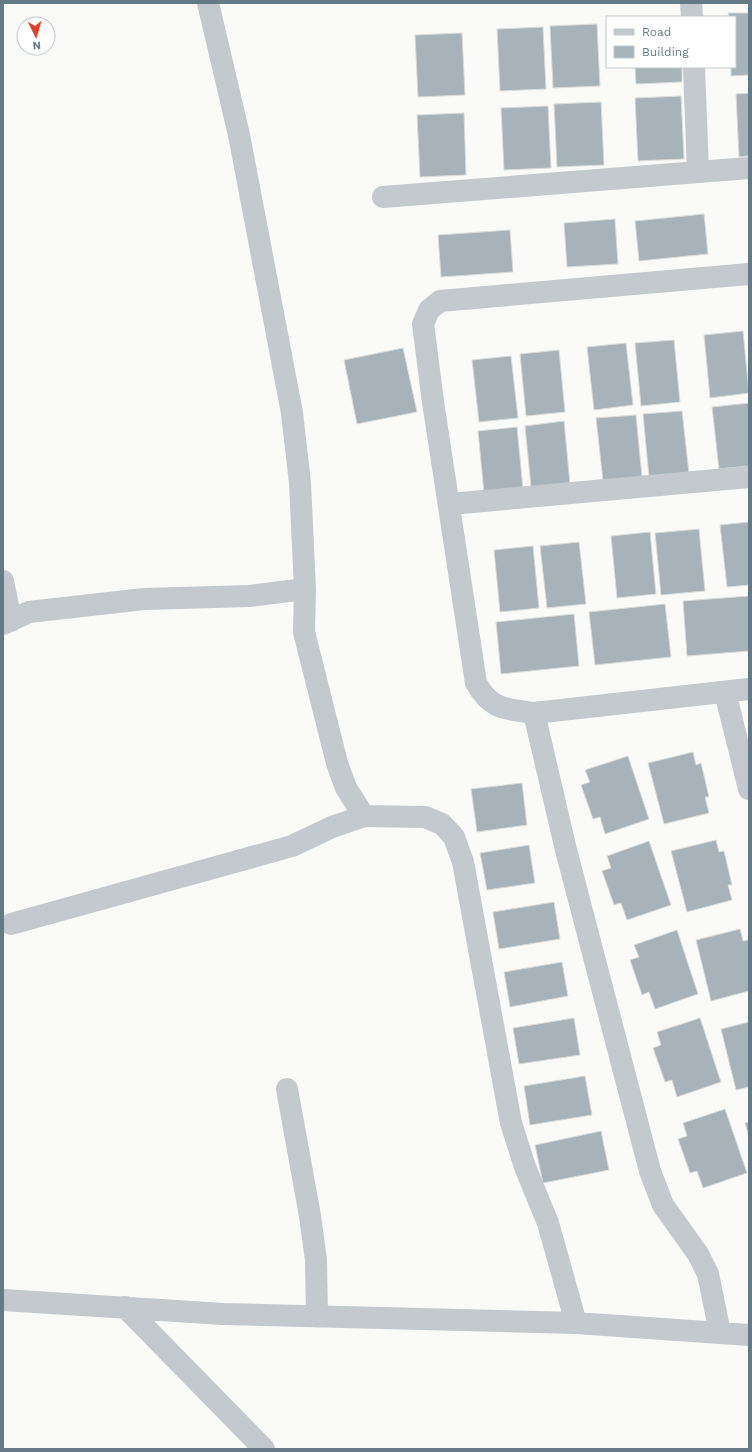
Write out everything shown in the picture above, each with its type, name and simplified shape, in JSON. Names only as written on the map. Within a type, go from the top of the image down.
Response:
[{"type":"street","points":[[208,3],[240,143],[292,413],[300,483],[305,589],[304,632],[337,763],[346,788],[364,816]]},
{"type":"street","points":[[691,3],[692,16]]},
{"type":"street","points":[[694,68],[698,172]]},
{"type":"street","points":[[382,197],[749,168]]},
{"type":"street","points":[[749,274],[440,301],[429,310],[423,324],[433,402],[450,504],[476,684],[483,696],[502,708],[534,713],[749,689]]},
{"type":"street","points":[[450,504],[749,477]]},
{"type":"street","points":[[3,581],[7,623],[29,612],[144,599],[249,596],[305,589]]},
{"type":"street","points":[[725,692],[749,789]]},
{"type":"street","points":[[534,713],[566,850],[650,1171],[663,1206],[698,1254],[708,1274],[720,1332]]},
{"type":"street","points":[[11,924],[292,846],[332,827],[364,816],[425,817],[442,824],[454,837],[463,862],[511,1123],[525,1167],[548,1224],[576,1323]]},
{"type":"street","points":[[287,1089],[310,1216],[316,1260],[316,1317]]},
{"type":"street","points":[[3,1300],[223,1314],[576,1323],[749,1335]]},
{"type":"street","points":[[126,1307],[264,1449]]},
{"type":"building","points":[[728,13],[749,13],[749,75],[731,76],[731,68],[736,68],[736,16],[729,16]]},
{"type":"building","points":[[597,24],[600,86],[553,88],[550,26]]},
{"type":"building","points":[[543,27],[546,89],[500,91],[497,29]]},
{"type":"building","points":[[462,33],[465,95],[418,97],[415,35]]},
{"type":"building","points":[[635,68],[682,68],[682,82],[636,84]]},
{"type":"building","points":[[749,93],[749,156],[739,157],[736,94]]},
{"type":"building","points":[[681,96],[684,159],[638,161],[635,98]]},
{"type":"building","points":[[601,102],[604,165],[557,167],[554,104]]},
{"type":"building","points":[[548,106],[551,168],[504,170],[501,108]]},
{"type":"building","points":[[464,113],[466,175],[420,177],[417,115]]},
{"type":"building","points":[[704,214],[708,254],[639,261],[635,221]]},
{"type":"building","points":[[615,219],[618,264],[567,267],[564,223]]},
{"type":"building","points":[[510,230],[513,272],[441,277],[438,235]]},
{"type":"building","points":[[743,331],[749,393],[710,398],[704,335]]},
{"type":"building","points":[[674,340],[680,402],[641,406],[635,343]]},
{"type":"building","points":[[626,343],[633,405],[594,410],[587,347]]},
{"type":"building","points":[[403,348],[417,412],[357,424],[344,360]]},
{"type":"building","points":[[559,350],[565,412],[526,416],[520,354]]},
{"type":"building","points":[[511,356],[518,418],[479,422],[472,360]]},
{"type":"building","points":[[749,403],[749,466],[719,469],[712,407]]},
{"type":"building","points":[[682,411],[689,473],[649,477],[643,414]]},
{"type":"building","points":[[636,415],[642,477],[603,481],[596,418]]},
{"type":"building","points":[[564,421],[570,484],[531,487],[525,426]]},
{"type":"building","points":[[517,427],[523,489],[484,493],[478,431]]},
{"type":"building","points":[[749,522],[749,585],[727,587],[720,525]]},
{"type":"building","points":[[699,529],[705,591],[661,595],[655,533]]},
{"type":"building","points":[[650,532],[656,594],[617,598],[611,536]]},
{"type":"building","points":[[579,542],[586,604],[547,608],[540,546]]},
{"type":"building","points":[[533,546],[539,608],[500,612],[494,550]]},
{"type":"building","points":[[749,596],[749,651],[687,656],[683,601]]},
{"type":"building","points":[[665,604],[671,657],[595,665],[589,612]]},
{"type":"building","points":[[574,614],[579,666],[501,674],[496,622]]},
{"type":"building","points":[[693,752],[696,765],[701,763],[709,797],[705,797],[709,813],[664,824],[648,763]]},
{"type":"building","points":[[628,756],[649,819],[605,834],[600,817],[593,819],[581,785],[590,782],[585,770]]},
{"type":"building","points":[[522,783],[527,825],[477,832],[471,789]]},
{"type":"building","points":[[716,840],[719,852],[724,851],[732,885],[728,885],[732,900],[687,912],[671,851]]},
{"type":"building","points":[[649,841],[671,905],[627,920],[621,903],[614,905],[602,871],[611,868],[607,856]]},
{"type":"building","points":[[529,845],[535,883],[487,890],[480,853]]},
{"type":"building","points":[[554,902],[560,939],[499,949],[493,912]]},
{"type":"building","points":[[740,929],[743,941],[748,940],[749,943],[749,991],[711,1001],[696,940]]},
{"type":"building","points":[[677,930],[698,994],[655,1009],[649,992],[642,995],[630,960],[639,957],[634,945]]},
{"type":"building","points":[[562,962],[568,996],[510,1007],[504,972]]},
{"type":"building","points":[[574,1018],[580,1055],[519,1064],[513,1028]]},
{"type":"building","points":[[700,1018],[721,1082],[677,1097],[672,1080],[665,1082],[653,1048],[661,1045],[657,1032]]},
{"type":"building","points":[[749,1022],[749,1087],[736,1090],[721,1029]]},
{"type":"building","points":[[585,1076],[592,1115],[530,1125],[524,1086]]},
{"type":"building","points":[[725,1109],[747,1173],[703,1188],[697,1171],[690,1173],[678,1139],[687,1136],[683,1123]]},
{"type":"building","points":[[749,1122],[749,1137],[745,1123]]},
{"type":"building","points":[[601,1131],[609,1170],[543,1183],[535,1145]]}]
